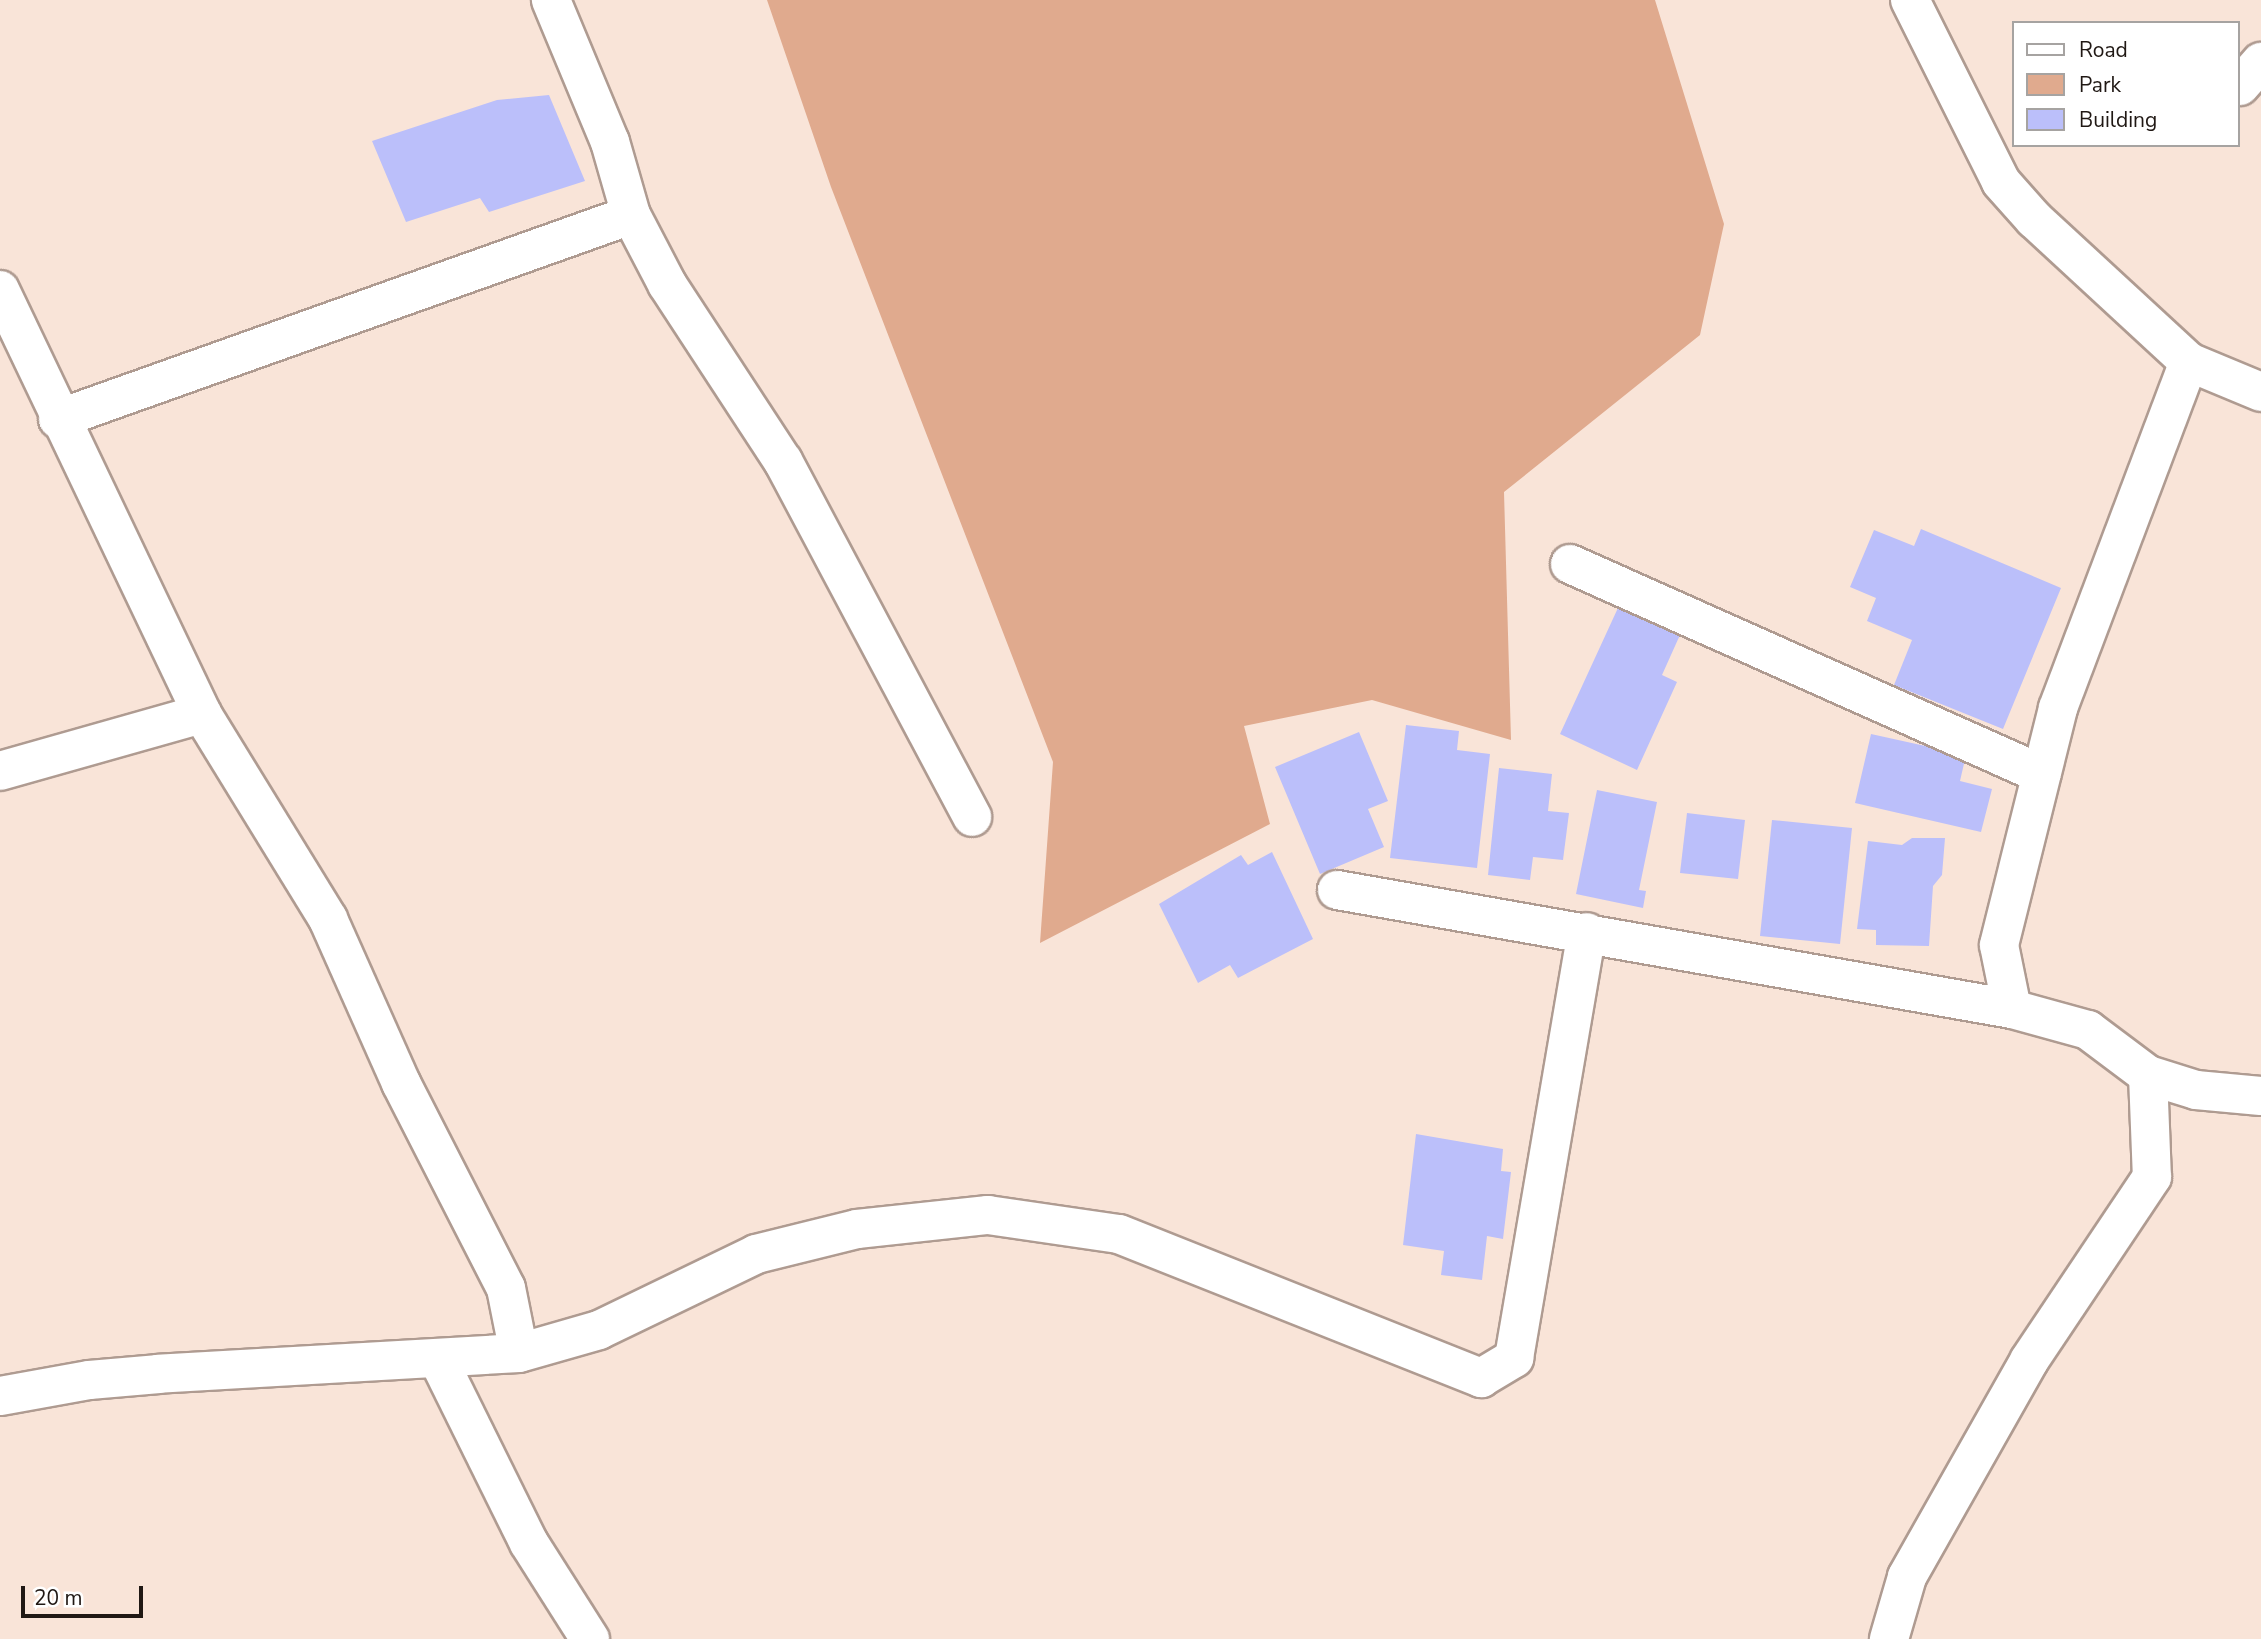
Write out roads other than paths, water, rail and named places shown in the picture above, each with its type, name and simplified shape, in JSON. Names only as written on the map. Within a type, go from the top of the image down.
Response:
[{"type":"street","points":[[551,0],[610,142],[631,215],[667,284],[783,461],[972,817]]},
{"type":"street","points":[[1910,0],[2001,182],[2035,219],[2189,362],[2261,393]]},
{"type":"street","points":[[58,419],[631,215]]},
{"type":"street","points":[[0,290],[58,419],[202,714],[328,919],[401,1083],[506,1288],[519,1353]]},
{"type":"street","points":[[2012,1009],[1999,946],[2058,708],[2189,362]]},
{"type":"street","points":[[1570,564],[2042,774]]},
{"type":"street","points":[[0,771],[202,714]]},
{"type":"street","points":[[1337,890],[2012,1009],[2088,1030],[2148,1076],[2196,1090],[2261,1096]]},
{"type":"street","points":[[0,1396],[148,1375],[519,1353],[599,1330],[757,1254],[857,1228],[988,1215],[1119,1234],[1481,1378],[1514,1358],[1587,932]]},
{"type":"street","points":[[1888,1639],[1907,1577],[2002,1409],[2151,1177],[2148,1076]]},
{"type":"street","points":[[438,1359],[529,1543],[590,1639]]}]
